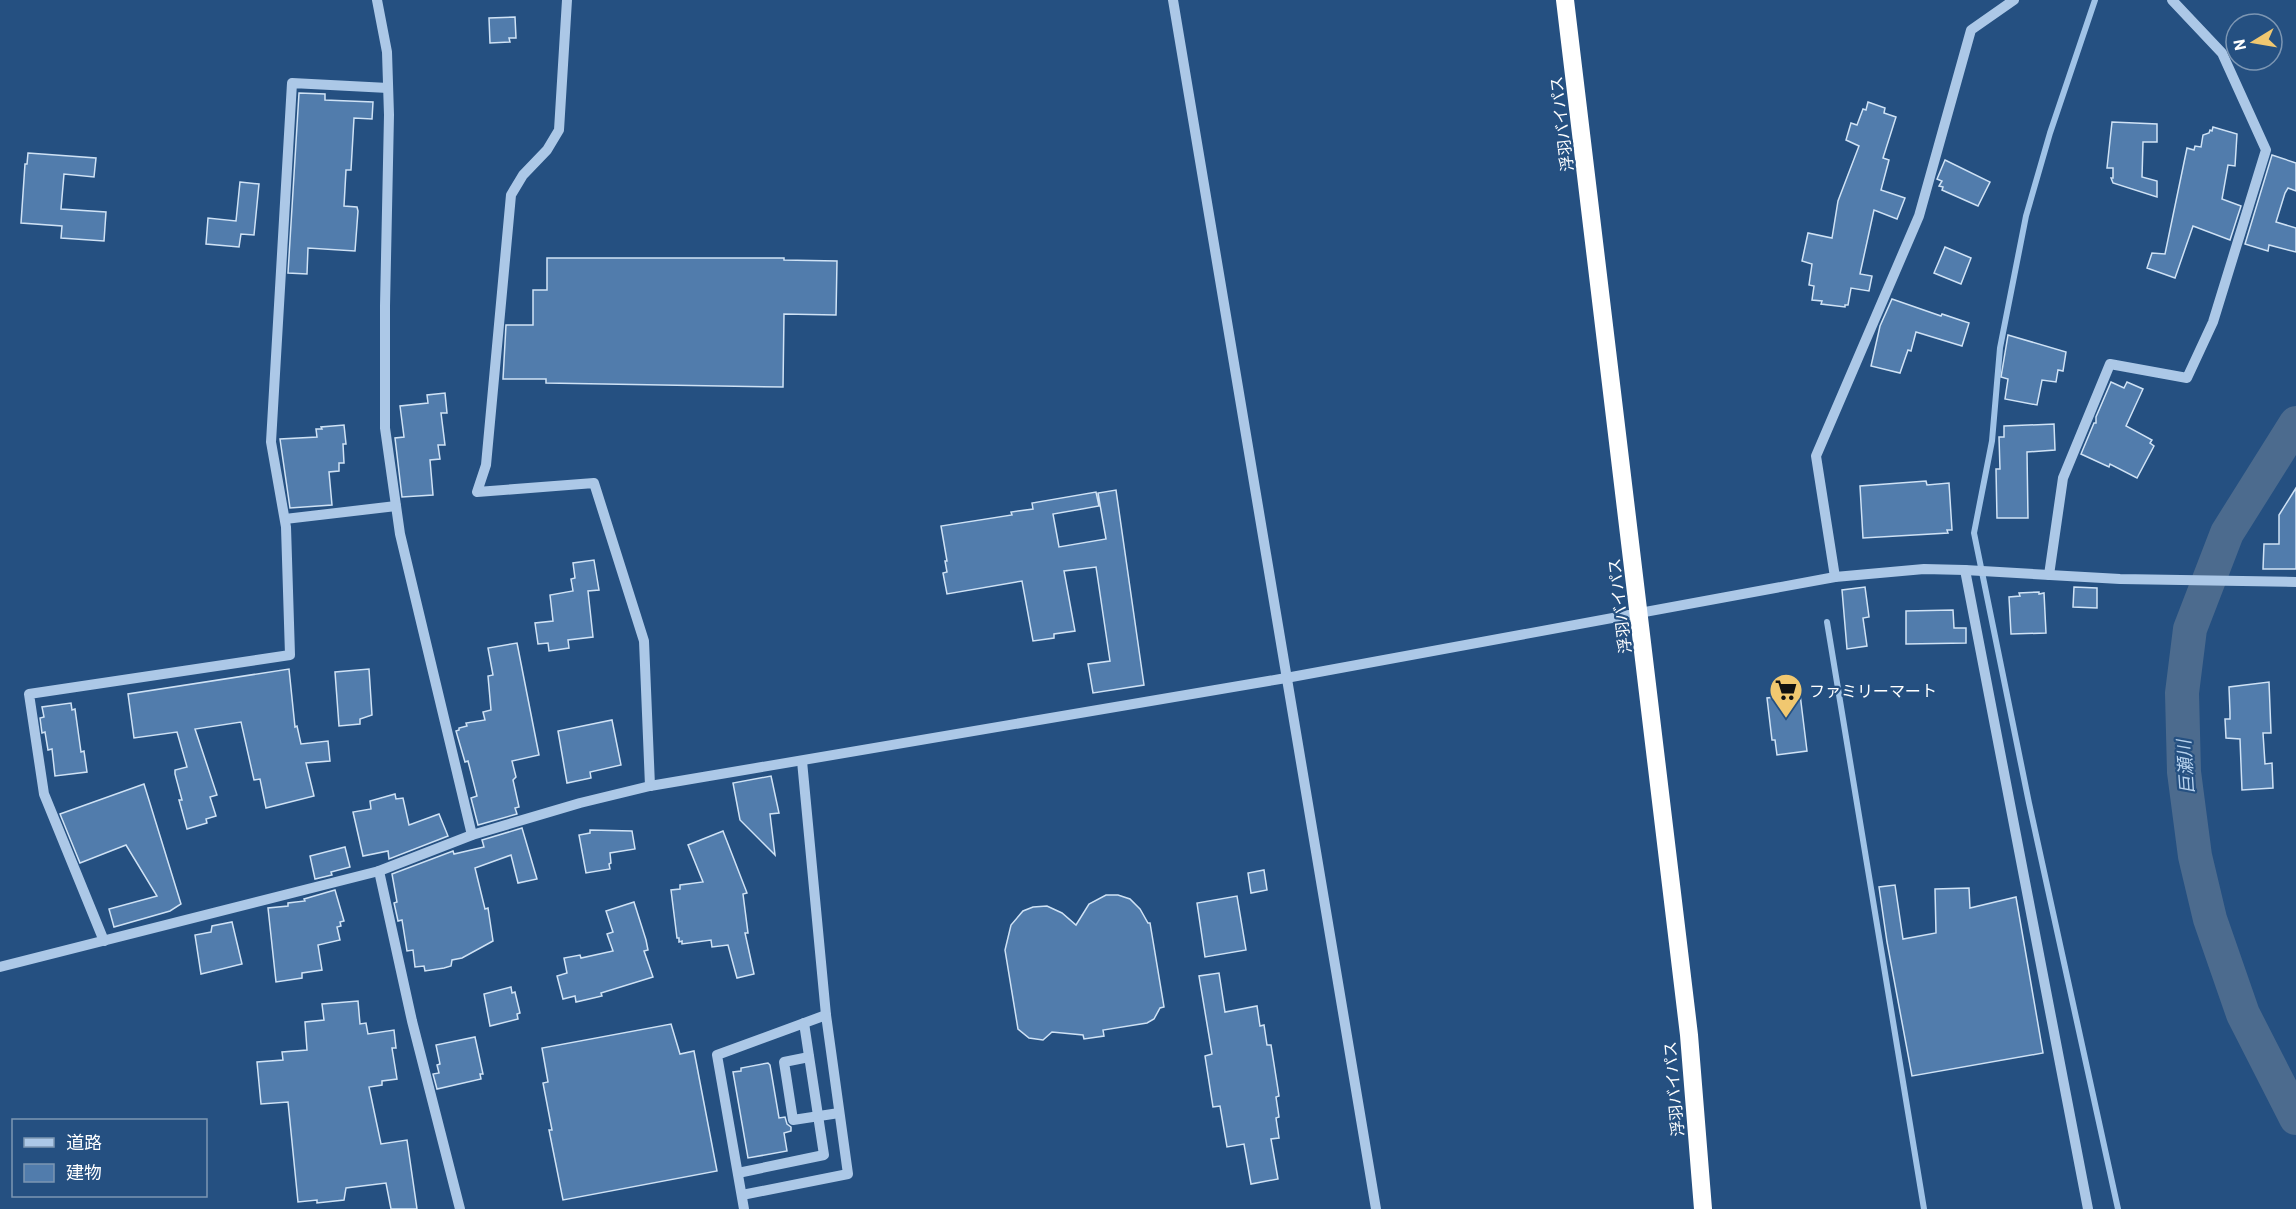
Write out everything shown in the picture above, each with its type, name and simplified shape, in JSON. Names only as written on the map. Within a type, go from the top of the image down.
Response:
[{"type":"highway","name":"浮羽バイパス","points":[[1565,0],[1689,1035],[1703,1209]]},
{"type":"street","points":[[377,0],[387,52],[389,115],[385,428],[400,534],[472,835]]},
{"type":"street","points":[[567,0],[558,130],[546,150],[523,174],[511,195],[486,465],[477,492],[594,483],[644,641],[650,786]]},
{"type":"street","points":[[1173,0],[1376,1209]]},
{"type":"street","points":[[1835,577],[1816,456],[1919,216],[1971,30],[2014,0]]},
{"type":"street","points":[[2049,575],[2063,478],[2110,364],[2187,378],[2213,322],[2266,150],[2222,53],[2172,0]]},
{"type":"street","points":[[104,940],[44,794],[29,694],[290,655],[285,519],[271,442],[292,83],[388,88]]},
{"type":"street","points":[[285,519],[396,506]]},
{"type":"street","points":[[0,967],[379,871],[472,835],[580,803],[650,786],[1286,678],[1835,577],[1924,569],[2120,579],[2296,582]]},
{"type":"street","points":[[1965,570],[2088,1209]]},
{"type":"street","points":[[742,1196],[848,1174],[825,1014],[802,761]]},
{"type":"street","points":[[379,871],[412,1021],[460,1209]]},
{"type":"street","points":[[744,1209],[717,1055],[825,1014]]},
{"type":"street","points":[[738,1173],[824,1155],[804,1023]]},
{"type":"street","points":[[809,1057],[783,1062],[793,1120],[839,1113]]},
{"type":"building","points":[[515,17],[516,38],[509,38],[510,42],[490,43],[489,18]]},
{"type":"building","points":[[299,93],[325,94],[325,100],[373,102],[372,119],[354,118],[351,170],[346,170],[344,206],[357,207],[358,211],[355,251],[308,248],[307,274],[288,273]]},
{"type":"building","points":[[1868,102],[1885,108],[1884,113],[1896,117],[1883,158],[1889,160],[1881,190],[1905,198],[1897,219],[1874,210],[1860,274],[1872,276],[1869,291],[1851,288],[1848,305],[1845,307],[1821,304],[1822,301],[1812,300],[1814,286],[1809,285],[1812,264],[1802,261],[1808,233],[1832,238],[1838,201],[1859,146],[1846,140],[1851,123],[1857,125]]},
{"type":"building","points":[[2112,122],[2157,124],[2157,142],[2143,142],[2142,177],[2157,181],[2157,197],[2113,183],[2111,178],[2113,178],[2113,168],[2107,168]]},
{"type":"building","points":[[2213,127],[2237,134],[2235,166],[2228,165],[2222,199],[2241,206],[2230,240],[2193,226],[2175,278],[2147,268],[2152,253],[2165,254],[2187,148],[2194,150],[2195,146],[2201,147],[2203,135],[2212,131]]},
{"type":"building","points":[[28,153],[96,158],[94,177],[64,174],[61,209],[106,212],[104,241],[61,238],[62,226],[21,223],[25,164],[27,164]]},
{"type":"building","points":[[2272,155],[2296,163],[2296,191],[2288,188],[2276,222],[2296,228],[2296,252],[2269,245],[2268,251],[2245,244]]},
{"type":"building","points":[[1945,160],[1990,182],[1978,206],[1942,190],[1943,187],[1939,186],[1942,181],[1937,179]]},
{"type":"building","points":[[240,182],[259,184],[254,235],[241,234],[239,247],[206,244],[208,218],[236,221]]},
{"type":"building","points":[[1945,247],[1971,258],[1961,284],[1934,273]]},
{"type":"building","points":[[547,258],[784,258],[784,260],[837,261],[836,315],[784,314],[783,387],[546,383],[546,379],[503,379],[506,325],[533,325],[533,290],[547,290]]},
{"type":"building","points":[[1892,299],[1969,323],[1962,346],[1916,332],[1911,351],[1908,350],[1900,373],[1871,366],[1880,326]]},
{"type":"building","points":[[2008,335],[2066,352],[2063,371],[2058,370],[2056,382],[2042,380],[2037,405],[2005,399],[2008,379],[2001,377]]},
{"type":"building","points":[[2111,382],[2124,388],[2127,382],[2143,389],[2126,426],[2152,440],[2150,443],[2154,446],[2137,478],[2110,464],[2109,467],[2081,454],[2094,423],[2096,423],[2096,417]]},
{"type":"building","points":[[445,393],[447,413],[441,413],[445,445],[438,445],[440,459],[430,460],[433,495],[402,497],[395,438],[404,437],[400,406],[428,403],[427,395]]},
{"type":"building","points":[[2054,424],[2055,450],[2027,452],[2028,518],[1997,518],[1996,469],[2000,469],[1999,437],[2004,437],[2004,426]]},
{"type":"building","points":[[344,425],[346,444],[343,444],[344,463],[339,463],[339,471],[329,472],[332,505],[290,508],[280,439],[317,437],[316,429]]},
{"type":"building","points":[[1926,481],[1927,485],[1949,483],[1952,530],[1947,530],[1948,533],[1863,538],[1860,486]]},
{"type":"building","points":[[2296,488],[2296,569],[2263,569],[2264,544],[2279,544],[2279,515]]},
{"type":"building","points":[[1116,490],[1144,685],[1093,693],[1088,664],[1110,661],[1096,567],[1064,571],[1075,631],[1054,634],[1054,638],[1033,641],[1022,581],[947,594],[943,573],[947,572],[945,561],[947,561],[941,526],[1012,515],[1011,512],[1033,509],[1032,503],[1096,492],[1099,506],[1053,514],[1059,547],[1106,539],[1098,493]]},
{"type":"building","points":[[594,560],[599,590],[588,591],[593,637],[568,640],[569,648],[549,651],[548,643],[538,644],[535,623],[553,621],[550,595],[573,591],[571,579],[575,578],[573,563]]},
{"type":"building","points":[[1865,587],[1869,617],[1863,618],[1867,646],[1847,649],[1842,590]]},
{"type":"building","points":[[2074,587],[2097,588],[2097,608],[2073,607]]},
{"type":"building","points":[[2039,592],[2039,594],[2044,593],[2046,633],[2011,634],[2009,597],[2020,596],[2019,593]]},
{"type":"building","points":[[1953,610],[1954,628],[1966,628],[1966,643],[1906,644],[1906,611]]},
{"type":"building","points":[[517,643],[539,755],[512,761],[516,777],[513,780],[519,807],[515,808],[517,814],[478,825],[471,798],[477,796],[468,761],[465,762],[456,731],[467,726],[466,723],[485,720],[483,712],[491,710],[488,676],[493,675],[488,648]]},
{"type":"building","points":[[289,669],[295,727],[297,726],[301,744],[328,741],[330,761],[306,763],[314,796],[266,808],[260,779],[254,780],[241,722],[195,729],[217,795],[210,797],[216,816],[206,819],[207,823],[187,829],[179,800],[182,800],[175,770],[187,767],[177,732],[134,738],[128,694]]},
{"type":"building","points":[[369,669],[372,715],[360,719],[360,724],[339,726],[335,672]]},
{"type":"building","points":[[2269,682],[2271,733],[2263,733],[2265,764],[2272,763],[2273,788],[2242,790],[2240,739],[2226,738],[2225,719],[2230,719],[2229,687]]},
{"type":"building","name":"ファミリーマート","points":[[1800,694],[1807,751],[1777,755],[1775,740],[1772,740],[1767,698]]},
{"type":"building","points":[[71,703],[72,710],[75,709],[81,752],[84,751],[87,772],[55,776],[52,749],[48,750],[45,732],[42,733],[40,718],[44,717],[42,707]]},
{"type":"building","points":[[612,720],[621,765],[590,772],[591,778],[567,783],[558,731]]},
{"type":"building","points":[[771,776],[779,813],[770,814],[775,855],[740,820],[733,783]]},
{"type":"building","points":[[144,784],[181,904],[170,911],[114,927],[109,909],[157,896],[126,845],[80,863],[60,814]]},
{"type":"building","points":[[395,794],[396,799],[403,798],[409,825],[439,814],[448,836],[389,859],[388,851],[363,856],[353,812],[371,809],[370,801]]},
{"type":"building","points":[[522,828],[537,879],[518,883],[511,855],[475,868],[485,909],[488,908],[493,941],[462,958],[452,960],[451,966],[425,971],[424,966],[415,967],[413,950],[407,951],[402,920],[398,921],[392,874],[453,851],[454,854],[484,847],[482,840]]},
{"type":"building","points":[[590,830],[632,831],[635,849],[610,853],[610,869],[586,873],[579,835],[590,833]]},
{"type":"building","points":[[723,831],[747,893],[743,894],[748,933],[745,933],[754,974],[737,978],[728,945],[712,947],[711,940],[682,944],[682,941],[679,942],[671,890],[680,889],[680,885],[703,882],[688,845]]},
{"type":"building","points":[[345,847],[350,867],[315,879],[310,856]]},
{"type":"building","points":[[1264,870],[1267,890],[1251,893],[1248,873]]},
{"type":"building","points":[[1895,885],[1903,939],[1936,933],[1935,889],[1969,888],[1970,908],[2016,897],[2043,1053],[1912,1076],[1879,887]]},
{"type":"building","points":[[335,890],[344,921],[340,922],[341,926],[337,927],[340,940],[318,945],[322,970],[302,973],[302,978],[276,982],[268,908],[288,906],[288,903],[305,901],[304,899]]},
{"type":"building","points":[[1106,895],[1118,895],[1130,899],[1150,923],[1164,1007],[1160,1008],[1154,1019],[1147,1023],[1103,1030],[1104,1036],[1084,1039],[1083,1035],[1052,1032],[1043,1040],[1029,1038],[1018,1029],[1005,950],[1011,925],[1023,911],[1033,907],[1047,906],[1062,913],[1076,925],[1089,904]]},
{"type":"building","points":[[1237,896],[1246,950],[1205,957],[1197,903]]},
{"type":"building","points":[[634,902],[646,940],[648,950],[644,951],[653,977],[601,993],[602,996],[576,1002],[575,996],[563,999],[557,976],[567,973],[564,958],[580,955],[581,958],[613,951],[607,934],[613,932],[606,911]]},
{"type":"building","points":[[232,922],[242,964],[201,974],[195,935],[211,932],[212,926]]},
{"type":"building","points":[[1219,973],[1225,1012],[1257,1006],[1260,1026],[1264,1025],[1267,1045],[1271,1045],[1279,1096],[1276,1097],[1279,1117],[1276,1118],[1279,1138],[1271,1139],[1278,1179],[1251,1184],[1244,1144],[1227,1147],[1220,1106],[1213,1107],[1205,1056],[1212,1054],[1199,976]]},
{"type":"building","points":[[511,987],[512,993],[515,992],[520,1013],[517,1014],[518,1019],[490,1026],[484,994]]},
{"type":"building","points":[[358,1001],[360,1024],[366,1023],[368,1034],[394,1030],[396,1048],[392,1048],[397,1079],[382,1081],[382,1085],[369,1087],[381,1144],[407,1140],[417,1209],[391,1209],[386,1183],[346,1188],[344,1200],[317,1203],[317,1200],[298,1202],[288,1102],[261,1104],[257,1062],[283,1060],[282,1052],[307,1050],[305,1022],[324,1020],[322,1004]]},
{"type":"building","points":[[671,1024],[680,1054],[694,1051],[717,1171],[563,1200],[549,1130],[552,1130],[543,1083],[548,1082],[542,1048]]},
{"type":"building","points":[[475,1037],[483,1074],[480,1074],[481,1079],[437,1089],[433,1074],[439,1073],[437,1065],[440,1064],[436,1045]]},
{"type":"building","points":[[768,1063],[779,1118],[785,1117],[787,1124],[791,1127],[791,1131],[784,1133],[787,1151],[748,1158],[733,1072],[741,1071],[741,1068]]},
{"type":"waterway","points":[[2095,0],[2050,133],[2026,216],[2000,348],[1992,441],[1974,533],[2029,803],[2118,1209]]},
{"type":"waterway","name":"巨瀬川","points":[[2296,423],[2227,533],[2190,629],[2182,693],[2184,772],[2195,856],[2210,919],[2243,1014],[2296,1118]]},
{"type":"waterway","points":[[1827,622],[1924,1209]]},
{"type":"place","name":"ファミリーマート","points":[[1786,719]]}]
